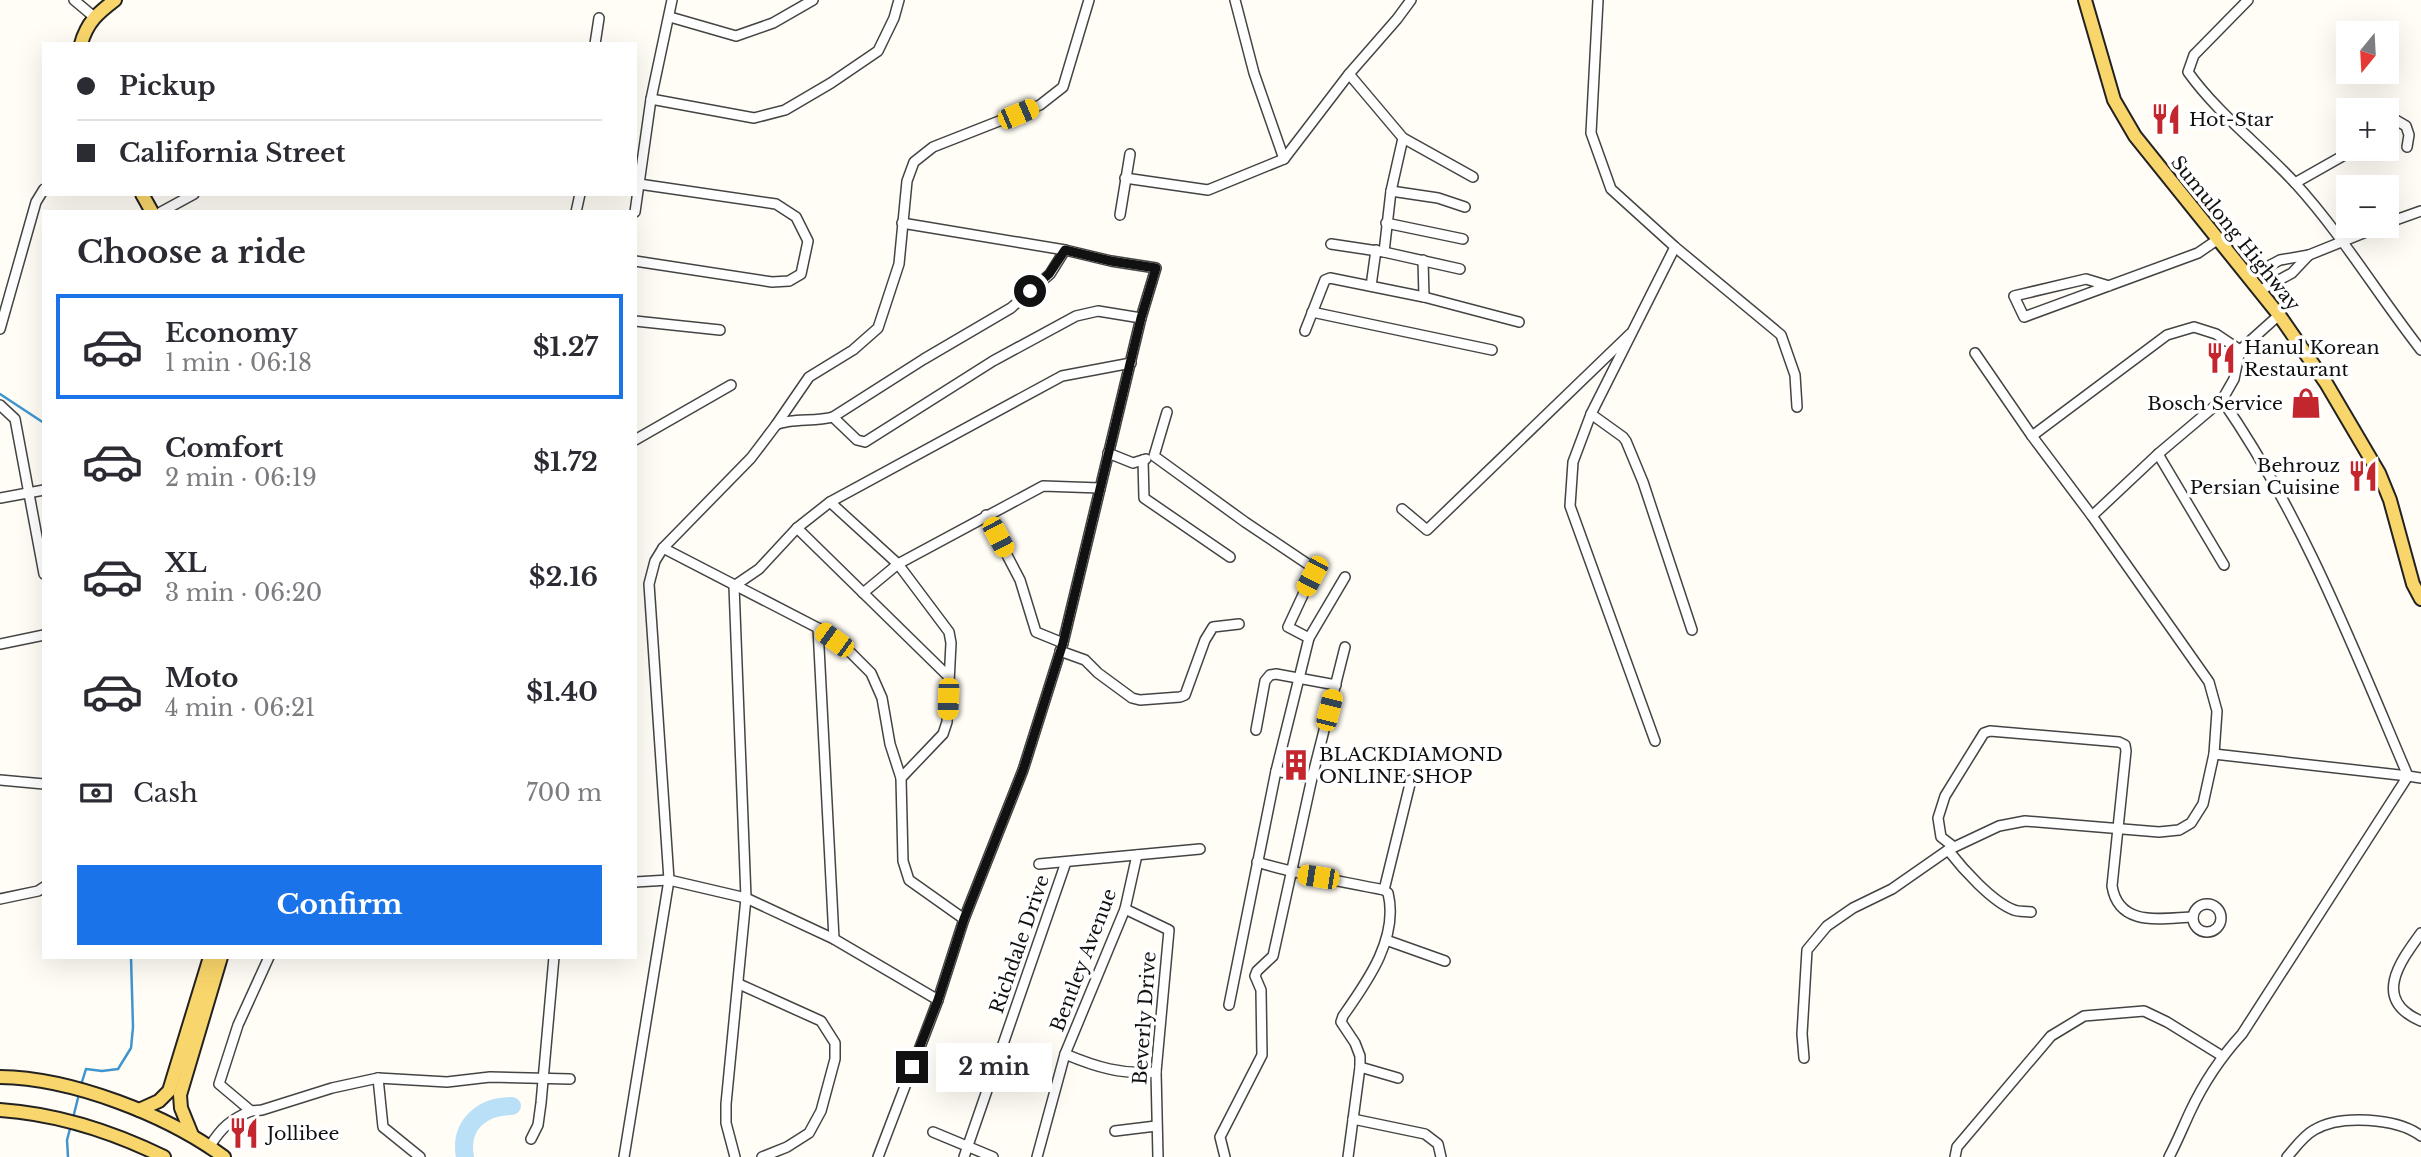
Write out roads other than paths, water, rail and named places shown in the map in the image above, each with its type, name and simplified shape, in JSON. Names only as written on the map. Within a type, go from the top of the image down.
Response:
[{"type":"main road","points":[[82,42],[93,16],[115,0]]},
{"type":"main road","name":"Sumulong Highway","points":[[2085,0],[2114,100],[2135,136],[2279,315],[2326,383],[2379,473],[2390,500],[2413,584],[2421,599]]},
{"type":"main road","points":[[139,1111],[159,1101],[169,1091],[209,959]]},
{"type":"main road","points":[[192,1135],[181,1108],[180,1095],[220,959]]},
{"type":"main road","points":[[0,1077],[39,1080],[139,1111],[192,1135],[224,1157]]},
{"type":"main road","points":[[0,1110],[27,1112],[76,1123],[130,1140],[164,1157]]},
{"type":"street","points":[[74,0],[93,16]]},
{"type":"street","points":[[635,210],[651,99],[672,0]]},
{"type":"street","points":[[670,17],[736,36],[773,23],[813,0]]},
{"type":"street","points":[[651,99],[754,118],[785,110],[878,51],[894,18],[899,0]]},
{"type":"street","points":[[624,1157],[669,880],[649,584],[655,561],[663,548],[751,458],[809,377],[853,350],[878,328],[899,264],[907,181],[914,162],[933,147],[1040,105],[1063,87],[1089,0]]},
{"type":"street","points":[[1235,0],[1254,72],[1283,159]]},
{"type":"street","points":[[1125,178],[1208,190],[1283,159],[1411,0]]},
{"type":"street","points":[[1598,0],[1591,133],[1611,188],[1675,247],[1781,335],[1795,375],[1797,407]]},
{"type":"street","points":[[2248,0],[2194,55],[2188,72],[2202,91],[2295,183],[2343,240],[2387,306],[2421,350]]},
{"type":"street","points":[[595,42],[599,18]]},
{"type":"street","points":[[1349,74],[1403,138],[1473,177]]},
{"type":"street","points":[[2399,122],[2406,126],[2409,135],[2407,147]]},
{"type":"street","points":[[1371,286],[1403,138]]},
{"type":"street","points":[[1120,215],[1130,154]]},
{"type":"street","points":[[2295,183],[2336,160]]},
{"type":"street","points":[[637,261],[772,282],[789,281],[801,274],[808,241],[796,217],[776,204],[639,184]]},
{"type":"street","points":[[1391,191],[1438,198],[1465,207]]},
{"type":"street","points":[[0,328],[36,202],[42,192]]},
{"type":"street","points":[[165,210],[190,196]]},
{"type":"street","points":[[2399,219],[2421,211]]},
{"type":"street","points":[[878,1157],[938,1000],[964,919],[1023,770],[1062,647],[1141,318],[1156,268],[902,223]]},
{"type":"street","points":[[1386,223],[1464,239]]},
{"type":"street","points":[[2248,277],[2280,260],[2309,255],[2348,238]]},
{"type":"street","points":[[2109,286],[2086,279],[2014,296],[2024,317],[2109,286],[2198,253],[2217,240]]},
{"type":"street","points":[[1331,244],[1380,251],[1460,269]]},
{"type":"street","points":[[1655,741],[1570,506],[1573,462],[1591,414],[1675,247]]},
{"type":"street","points":[[776,425],[782,422],[817,421],[833,417],[1011,308],[1049,274],[1065,250]]},
{"type":"street","points":[[2259,292],[2292,273],[2309,255]]},
{"type":"street","points":[[1423,260],[1423,297]]},
{"type":"street","points":[[1305,331],[1325,280],[1330,278],[1423,297],[1519,321]]},
{"type":"street","points":[[833,417],[857,440],[864,442],[993,361],[1076,316],[1098,311],[1141,318]]},
{"type":"street","points":[[1312,312],[1492,350]]},
{"type":"street","points":[[2092,516],[2158,454],[2222,400],[2234,379],[2240,350],[2259,330],[2279,315]]},
{"type":"street","points":[[637,321],[720,330]]},
{"type":"street","points":[[2032,436],[2167,335],[2194,327],[2216,334],[2240,350]]},
{"type":"street","points":[[1402,509],[1427,530],[1636,328]]},
{"type":"street","points":[[1804,1058],[1802,1034],[1807,950],[1827,926],[1853,908],[1892,889],[1951,848],[1999,826],[2025,821],[2171,832],[2190,823],[2203,804],[2214,754],[2217,710],[2209,682],[1975,353]]},
{"type":"street","points":[[734,586],[759,569],[797,528],[830,502],[1062,376],[1131,363]]},
{"type":"street","points":[[637,439],[731,384]]},
{"type":"street","points":[[2222,400],[2252,444],[2288,506],[2407,776]]},
{"type":"street","points":[[0,405],[15,419],[42,564]]},
{"type":"street","points":[[1154,456],[1167,412]]},
{"type":"street","points":[[1591,414],[1626,441],[1643,482],[1692,629]]},
{"type":"street","points":[[1108,453],[1133,463],[1154,456]]},
{"type":"street","points":[[2158,454],[2224,565]]},
{"type":"street","points":[[1154,456],[1315,569],[1288,627],[1309,638]]},
{"type":"street","points":[[1143,460],[1144,498],[1230,557]]},
{"type":"street","points":[[863,593],[898,564],[1043,486],[1100,488]]},
{"type":"street","points":[[0,498],[42,490]]},
{"type":"street","points":[[830,502],[898,564],[949,632],[951,643],[947,722],[943,734],[901,778]]},
{"type":"street","points":[[986,515],[1020,580],[1036,632],[1078,655],[1132,698],[1140,700],[1185,695],[1205,640],[1213,627],[1239,624]]},
{"type":"street","points":[[797,528],[948,676]]},
{"type":"street","points":[[663,548],[818,628],[851,653],[871,673],[882,698],[890,744],[901,778],[903,861],[909,880],[964,919]]},
{"type":"street","points":[[1229,1005],[1276,771],[1298,677],[1309,638],[1345,577]]},
{"type":"street","points":[[734,586],[746,898],[726,1104],[726,1123],[735,1157]]},
{"type":"street","points":[[818,628],[834,939]]},
{"type":"street","points":[[0,644],[42,635]]},
{"type":"street","points":[[1225,1157],[1220,1137],[1264,1048],[1261,990],[1255,976],[1256,971],[1273,956],[1312,778],[1345,647]]},
{"type":"street","points":[[1256,730],[1266,677],[1273,674],[1336,684]]},
{"type":"street","points":[[2031,912],[2015,910],[1992,895],[1962,867],[1941,837],[1938,818],[1951,785],[1983,735],[1988,732],[2122,743],[2126,751],[2112,886],[2116,902],[2132,916],[2193,917]]},
{"type":"street","points":[[2214,754],[2421,778]]},
{"type":"street","points":[[1276,771],[1312,778]]},
{"type":"street","points":[[2169,1157],[2191,1110],[2222,1056],[2242,1034],[2407,776]]},
{"type":"street","points":[[0,780],[42,784]]},
{"type":"street","points":[[1384,890],[1411,780]]},
{"type":"street","points":[[1039,864],[1200,849]]},
{"type":"street","name":"Bentley Avenue","points":[[1037,1157],[1065,1054],[1125,909],[1137,855]]},
{"type":"street","name":"Richdale Drive","points":[[964,1157],[1066,862]]},
{"type":"street","points":[[1257,862],[1293,873],[1384,890],[1388,893],[1391,920],[1385,940],[1367,981],[1341,1022],[1360,1056],[1348,1157]]},
{"type":"street","points":[[637,882],[669,880],[746,898],[834,939],[938,1000]]},
{"type":"street","points":[[0,899],[42,888]]},
{"type":"street","name":"Beverly Drive","points":[[1125,909],[1168,930],[1156,1072],[1158,1157]]},
{"type":"street","points":[[2421,933],[2400,962],[2394,979],[2393,996],[2404,1012],[2421,1021]]},
{"type":"street","points":[[1385,940],[1445,961]]},
{"type":"street","points":[[251,1111],[219,1084],[238,1025],[267,959]]},
{"type":"street","points":[[531,1139],[539,1118],[554,959]]},
{"type":"street","points":[[739,984],[821,1021],[835,1043],[835,1059],[821,1111],[809,1133],[762,1157]]},
{"type":"street","points":[[1955,1157],[1957,1147],[2051,1036],[2084,1016],[2144,1011],[2222,1056]]},
{"type":"street","points":[[1065,1054],[1108,1070],[1133,1074],[1156,1072]]},
{"type":"street","points":[[1360,1067],[1398,1078]]},
{"type":"street","points":[[210,1146],[221,1129],[234,1117],[332,1088],[378,1078],[447,1082],[490,1077],[570,1079]]},
{"type":"street","points":[[378,1078],[383,1127],[420,1157]]},
{"type":"street","points":[[1353,1119],[1425,1134],[1438,1144],[1441,1157]]},
{"type":"street","points":[[2287,1157],[2305,1136],[2317,1128],[2342,1121],[2374,1120],[2421,1136]]},
{"type":"street","points":[[1115,1131],[1156,1126]]},
{"type":"street","points":[[933,1132],[993,1157]]},
{"type":"waterway","points":[[0,394],[42,422]]},
{"type":"waterway","points":[[81,1085],[86,1069],[118,1069],[131,1048],[131,959]]},
{"type":"waterway","points":[[73,1118],[79,1094]]},
{"type":"waterway","points":[[465,1157],[466,1136],[475,1120],[491,1109],[512,1106]]},
{"type":"waterway","points":[[68,1157],[67,1140],[71,1125]]},
{"type":"place","name":"Hot-Star","points":[[2166,119]]},
{"type":"place","name":"Hanul Korean Restaurant","points":[[2221,358]]},
{"type":"place","name":"Bosch Service","points":[[2306,403]]},
{"type":"place","name":"Behrouz Persian Cuisine","points":[[2363,476]]},
{"type":"place","name":"BLACKDIAMOND ONLINE SHOP","points":[[1296,765]]},
{"type":"place","name":"Jollibee","points":[[244,1133]]}]
